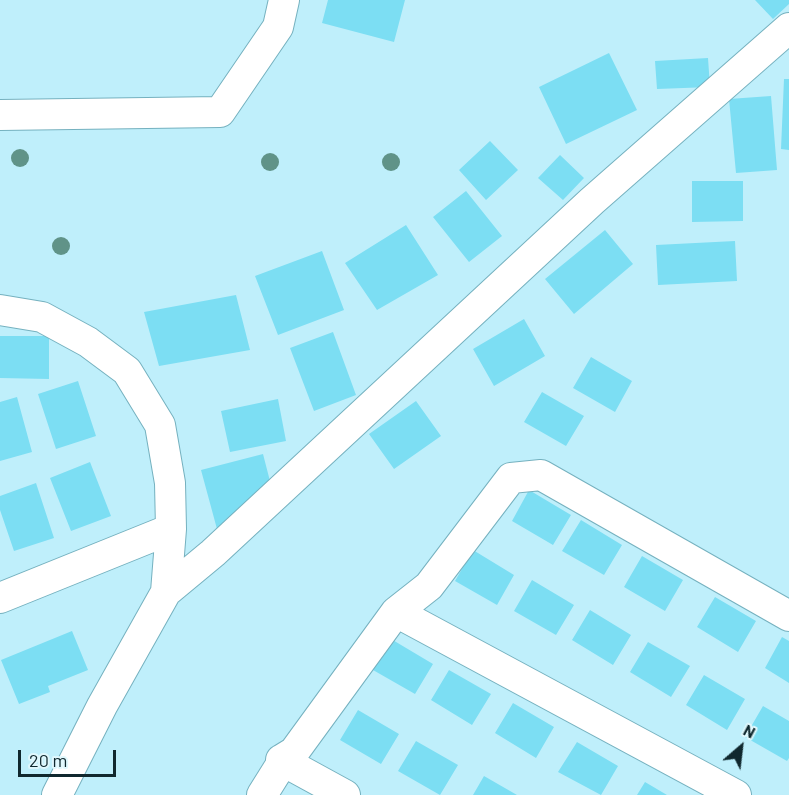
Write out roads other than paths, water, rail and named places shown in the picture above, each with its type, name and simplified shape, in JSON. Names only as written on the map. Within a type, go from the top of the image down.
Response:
[{"type":"street","points":[[0,115],[220,112],[278,27],[284,0]]},
{"type":"street","points":[[57,795],[102,706],[166,592],[213,553],[592,201],[775,55],[789,28]]},
{"type":"street","points":[[0,309],[42,317],[88,342],[127,371],[160,425],[170,483],[171,529],[166,592]]},
{"type":"street","points":[[280,760],[294,752],[396,612],[429,586],[511,478],[542,475],[789,616]]},
{"type":"street","points":[[0,598],[171,529]]},
{"type":"street","points":[[396,612],[736,795]]},
{"type":"street","points":[[262,795],[282,763],[280,760]]},
{"type":"street","points":[[280,760],[345,795]]}]
